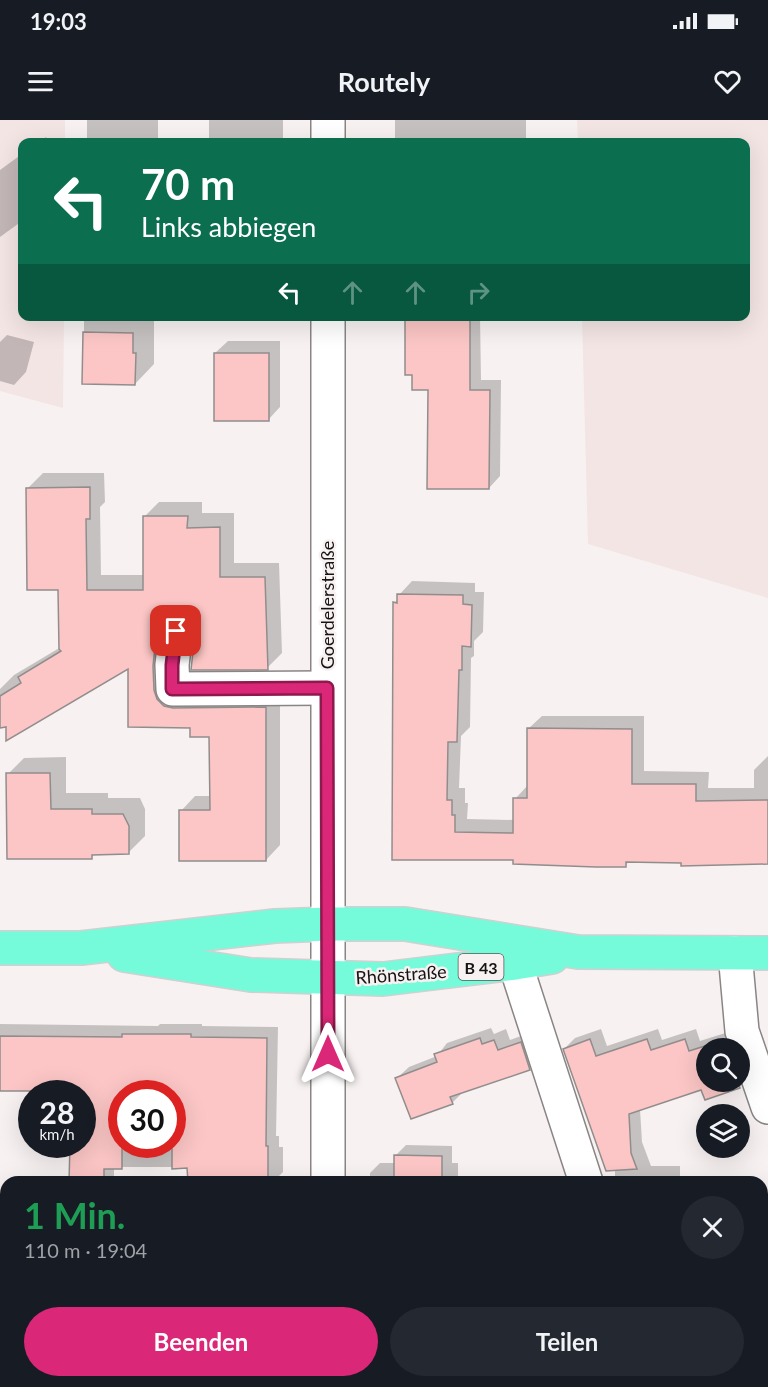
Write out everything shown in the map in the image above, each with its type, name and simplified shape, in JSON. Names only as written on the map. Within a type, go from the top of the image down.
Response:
[{"type":"main road","name":"Rhönstraße","points":[[0,948],[81,948],[275,926],[405,924],[578,952],[768,953]]},
{"type":"main road","name":"Rhönstraße","points":[[81,948],[250,975],[383,979],[515,963],[578,952]]},
{"type":"street","points":[[328,120],[328,138]]},
{"type":"street","name":"Goerdelerstraße","points":[[328,321],[328,1176]]},
{"type":"street","points":[[176,631],[172,689],[327,688]]},
{"type":"street","points":[[735,953],[742,1031],[768,1107]]},
{"type":"street","points":[[515,963],[584,1176]]},
{"type":"shaded area","points":[[0,120],[65,120],[65,138],[18,138],[18,321],[64,321],[63,408],[0,391]]},
{"type":"shaded area","points":[[577,120],[768,120],[768,598],[588,544],[582,321],[750,321],[750,138],[578,138]]},
{"type":"building","points":[[405,321],[470,321],[470,390],[490,390],[489,489],[427,489],[428,390],[412,390],[412,375],[405,375]]},
{"type":"building","points":[[83,332],[133,333],[133,353],[136,353],[135,385],[82,384]]},
{"type":"building","points":[[214,353],[269,353],[269,421],[214,421]]},
{"type":"building","points":[[90,487],[90,519],[86,519],[87,590],[143,590],[143,516],[188,516],[187,528],[220,527],[220,577],[265,577],[268,670],[191,670],[195,633],[193,624],[187,616],[178,612],[168,614],[161,620],[157,629],[153,666],[154,690],[157,699],[164,706],[173,708],[266,707],[266,861],[179,861],[179,810],[210,810],[209,737],[190,737],[190,728],[128,727],[128,669],[6,741],[6,727],[0,728],[0,696],[21,683],[18,677],[61,651],[59,649],[58,590],[27,590],[26,488]]},
{"type":"building","points":[[397,594],[463,595],[463,604],[472,605],[471,647],[462,646],[462,670],[459,670],[457,742],[448,742],[447,800],[452,800],[455,832],[513,833],[513,798],[527,798],[527,728],[632,729],[632,784],[696,784],[696,801],[768,800],[768,864],[681,866],[681,863],[626,862],[626,867],[596,867],[513,864],[513,860],[392,860],[393,602],[397,603]]},
{"type":"building","points":[[6,773],[50,773],[51,809],[92,809],[92,814],[123,814],[129,826],[129,854],[92,855],[92,859],[7,859]]},
{"type":"building","points":[[122,1034],[191,1034],[191,1037],[267,1038],[268,1176],[188,1176],[187,1168],[172,1169],[172,1158],[186,1158],[186,1080],[108,1080],[108,1158],[122,1158],[122,1169],[104,1169],[104,1176],[69,1176],[70,1158],[96,1158],[96,1080],[18,1080],[18,1091],[0,1091],[0,1036],[122,1037]]},
{"type":"building","points":[[480,1038],[482,1044],[494,1040],[498,1050],[521,1042],[530,1070],[450,1097],[453,1104],[411,1119],[395,1078],[437,1062],[434,1054]]},
{"type":"building","points":[[590,1039],[596,1056],[647,1039],[651,1050],[685,1039],[689,1051],[696,1049],[696,1092],[629,1114],[631,1153],[637,1169],[606,1171],[563,1049]]},
{"type":"building","points":[[702,1092],[728,1092],[705,1100]]},
{"type":"building","points":[[394,1155],[442,1156],[442,1176],[394,1176]]},
{"type":"route","points":[[176,631],[172,689],[327,688],[328,1054]]}]
